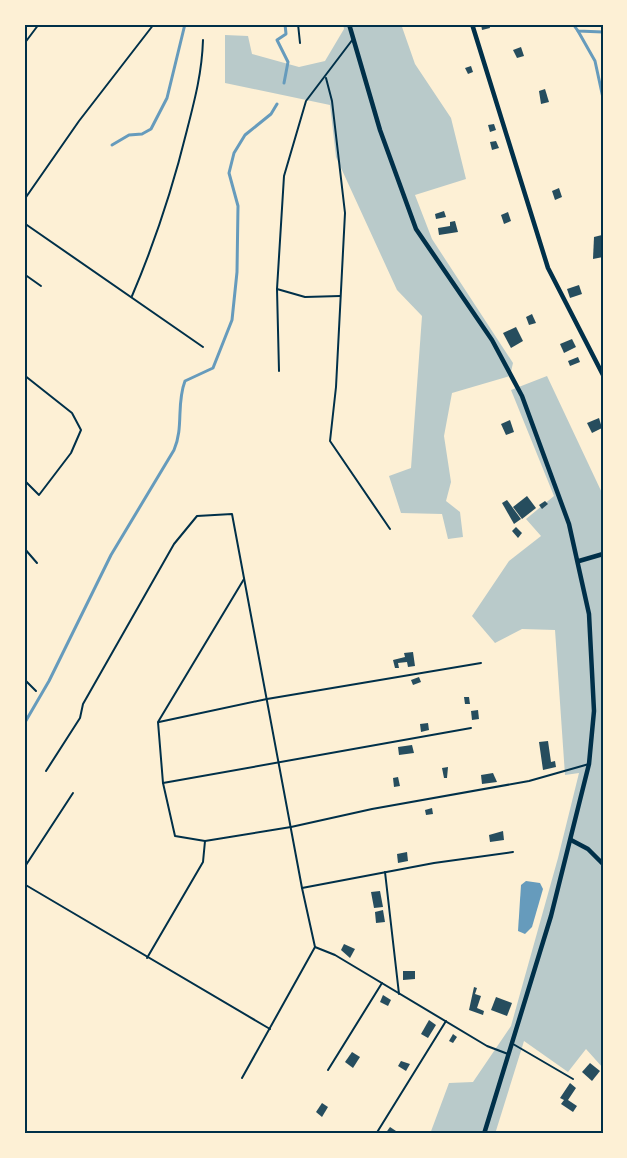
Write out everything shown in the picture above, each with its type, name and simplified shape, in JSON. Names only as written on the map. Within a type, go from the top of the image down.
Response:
[{"type":"street","points":[[349,24],[380,130],[417,229],[485,329],[515,381],[569,524],[579,561],[591,643],[594,731],[589,764],[572,840],[551,916],[483,1134]]},
{"type":"street","points":[[472,24],[548,268],[603,375]]},
{"type":"street","points":[[579,561],[603,554]]},
{"type":"street","points":[[572,840],[588,849],[603,864]]},
{"type":"lane","points":[[24,44],[39,24]]},
{"type":"lane","points":[[24,200],[65,139],[154,24]]},
{"type":"lane","points":[[298,24],[300,42]]},
{"type":"lane","points":[[279,371],[277,289],[284,176],[306,101],[326,78],[346,45],[353,39]]},
{"type":"lane","points":[[132,296],[148,260],[183,147],[202,75],[203,40]]},
{"type":"lane","points":[[326,78],[344,204],[336,387],[330,441],[390,529]]},
{"type":"lane","points":[[24,224],[132,296],[203,347]]},
{"type":"lane","points":[[24,274],[41,286]]},
{"type":"lane","points":[[277,289],[305,297],[340,296]]},
{"type":"lane","points":[[24,375],[72,413],[81,430],[71,453],[39,495],[24,480]]},
{"type":"lane","points":[[46,771],[81,718],[83,704],[174,544],[197,516],[232,514],[315,947],[242,1078]]},
{"type":"lane","points":[[24,548],[38,563]]},
{"type":"lane","points":[[244,579],[158,722],[163,783],[175,836],[205,841],[291,827],[372,809],[529,781],[589,764]]},
{"type":"lane","points":[[158,722],[267,699],[481,663]]},
{"type":"lane","points":[[24,679],[36,691]]},
{"type":"lane","points":[[163,783],[471,728]]},
{"type":"lane","points":[[24,868],[73,793]]},
{"type":"lane","points":[[146,958],[203,862],[205,841]]},
{"type":"lane","points":[[302,888],[385,872],[513,852]]},
{"type":"lane","points":[[385,872],[399,993]]},
{"type":"lane","points":[[24,884],[146,958],[270,1029]]},
{"type":"lane","points":[[315,947],[334,955],[487,1046],[508,1054]]},
{"type":"lane","points":[[328,1070],[382,983]]},
{"type":"lane","points":[[376,1134],[446,1021]]},
{"type":"lane","points":[[512,1044],[573,1079]]},
{"type":"shaded area","points":[[343,24],[401,24],[415,64],[451,118],[466,179],[415,195],[432,239],[513,363],[510,376],[452,393],[444,436],[451,482],[446,501],[460,512],[463,537],[448,539],[442,514],[401,513],[389,476],[411,468],[422,316],[397,290],[336,157],[330,105],[225,83],[225,35],[248,36],[252,54],[299,67],[325,61],[344,29]]},
{"type":"shaded area","points":[[547,376],[603,495],[603,1068],[586,1049],[568,1072],[524,1041],[495,1134],[430,1134],[449,1083],[473,1082],[511,1026],[579,773],[565,775],[555,630],[522,629],[495,643],[472,616],[509,561],[541,536],[526,519],[554,496],[511,390]]},
{"type":"water","points":[[526,881],[540,883],[543,889],[532,927],[525,934],[518,931],[521,885]]},
{"type":"building","points":[[481,24],[489,24],[490,28],[482,30]]},
{"type":"building","points":[[521,47],[524,56],[517,58],[513,50]]},
{"type":"building","points":[[471,66],[473,72],[468,74],[465,68]]},
{"type":"building","points":[[545,89],[549,102],[541,104],[539,91]]},
{"type":"building","points":[[494,124],[496,130],[490,132],[488,125]]},
{"type":"building","points":[[496,141],[499,148],[492,150],[490,142]]},
{"type":"building","points":[[559,188],[562,197],[555,200],[552,191]]},
{"type":"building","points":[[444,211],[446,217],[436,219],[435,214]]},
{"type":"building","points":[[508,212],[511,221],[504,224],[501,215]]},
{"type":"building","points":[[455,221],[458,232],[439,235],[438,228],[450,226],[450,222]]},
{"type":"building","points":[[602,235],[603,257],[593,259],[594,237]]},
{"type":"building","points":[[579,285],[582,294],[570,298],[567,289]]},
{"type":"building","points":[[532,314],[536,323],[529,325],[526,317]]},
{"type":"building","points":[[516,327],[523,341],[511,348],[503,333]]},
{"type":"building","points":[[572,339],[576,347],[564,353],[560,344]]},
{"type":"building","points":[[578,357],[580,362],[570,366],[568,361]]},
{"type":"building","points":[[599,418],[602,428],[592,433],[587,423]]},
{"type":"building","points":[[510,420],[514,432],[506,435],[501,424]]},
{"type":"building","points":[[527,496],[536,508],[522,519],[513,507]]},
{"type":"building","points":[[507,500],[521,519],[514,524],[502,503]]},
{"type":"building","points":[[545,501],[548,504],[542,509],[539,505]]},
{"type":"building","points":[[516,527],[522,533],[518,538],[512,531]]},
{"type":"building","points":[[413,652],[415,666],[408,667],[407,662],[398,663],[399,668],[395,668],[393,660],[405,657],[404,653]]},
{"type":"building","points":[[419,677],[421,682],[413,685],[411,680]]},
{"type":"building","points":[[464,697],[469,697],[470,704],[465,704]]},
{"type":"building","points":[[478,710],[479,719],[472,720],[471,711]]},
{"type":"building","points":[[428,723],[429,730],[421,732],[420,724]]},
{"type":"building","points":[[548,741],[551,762],[555,761],[556,767],[543,770],[539,742]]},
{"type":"building","points":[[412,745],[414,753],[399,755],[398,747]]},
{"type":"building","points":[[448,767],[447,778],[444,778],[442,768]]},
{"type":"building","points":[[493,773],[497,782],[482,784],[481,775]]},
{"type":"building","points":[[398,777],[400,786],[394,787],[393,778]]},
{"type":"building","points":[[432,808],[433,814],[426,815],[425,810]]},
{"type":"building","points":[[503,831],[504,840],[490,842],[489,835]]},
{"type":"building","points":[[407,852],[408,861],[398,863],[397,854]]},
{"type":"building","points":[[380,891],[383,907],[374,908],[371,892]]},
{"type":"building","points":[[383,910],[385,922],[376,923],[375,912]]},
{"type":"building","points":[[344,944],[355,949],[350,958],[341,950]]},
{"type":"building","points":[[403,971],[415,971],[415,979],[403,980]]},
{"type":"building","points":[[474,987],[477,988],[475,994],[481,996],[477,1008],[484,1011],[483,1015],[469,1010]]},
{"type":"building","points":[[383,995],[391,1000],[388,1006],[380,1002]]},
{"type":"building","points":[[496,997],[512,1003],[507,1016],[491,1010]]},
{"type":"building","points":[[429,1020],[436,1025],[428,1038],[421,1034]]},
{"type":"building","points":[[453,1034],[457,1037],[453,1043],[449,1041]]},
{"type":"building","points":[[352,1052],[360,1057],[353,1068],[345,1062]]},
{"type":"building","points":[[401,1061],[410,1064],[406,1071],[398,1066]]},
{"type":"building","points":[[590,1063],[600,1071],[592,1081],[582,1072]]},
{"type":"building","points":[[570,1083],[576,1088],[568,1100],[577,1106],[573,1112],[561,1104],[564,1100],[560,1098]]},
{"type":"building","points":[[322,1103],[328,1107],[322,1117],[316,1112]]},
{"type":"building","points":[[390,1127],[396,1131],[394,1134],[385,1134]]},
{"type":"waterway","points":[[112,145],[129,135],[142,134],[151,129],[167,98],[185,24]]},
{"type":"waterway","points":[[284,83],[288,62],[277,40],[286,34],[285,24]]},
{"type":"waterway","points":[[573,24],[578,31],[603,32]]},
{"type":"waterway","points":[[578,31],[595,61],[603,98]]},
{"type":"waterway","points":[[24,724],[49,681],[111,555],[174,450],[179,433],[181,398],[185,381],[213,368],[232,320],[237,272],[238,206],[229,173],[234,153],[245,135],[271,114],[277,104]]},
{"type":"waterway","points":[[603,139],[603,162]]}]
